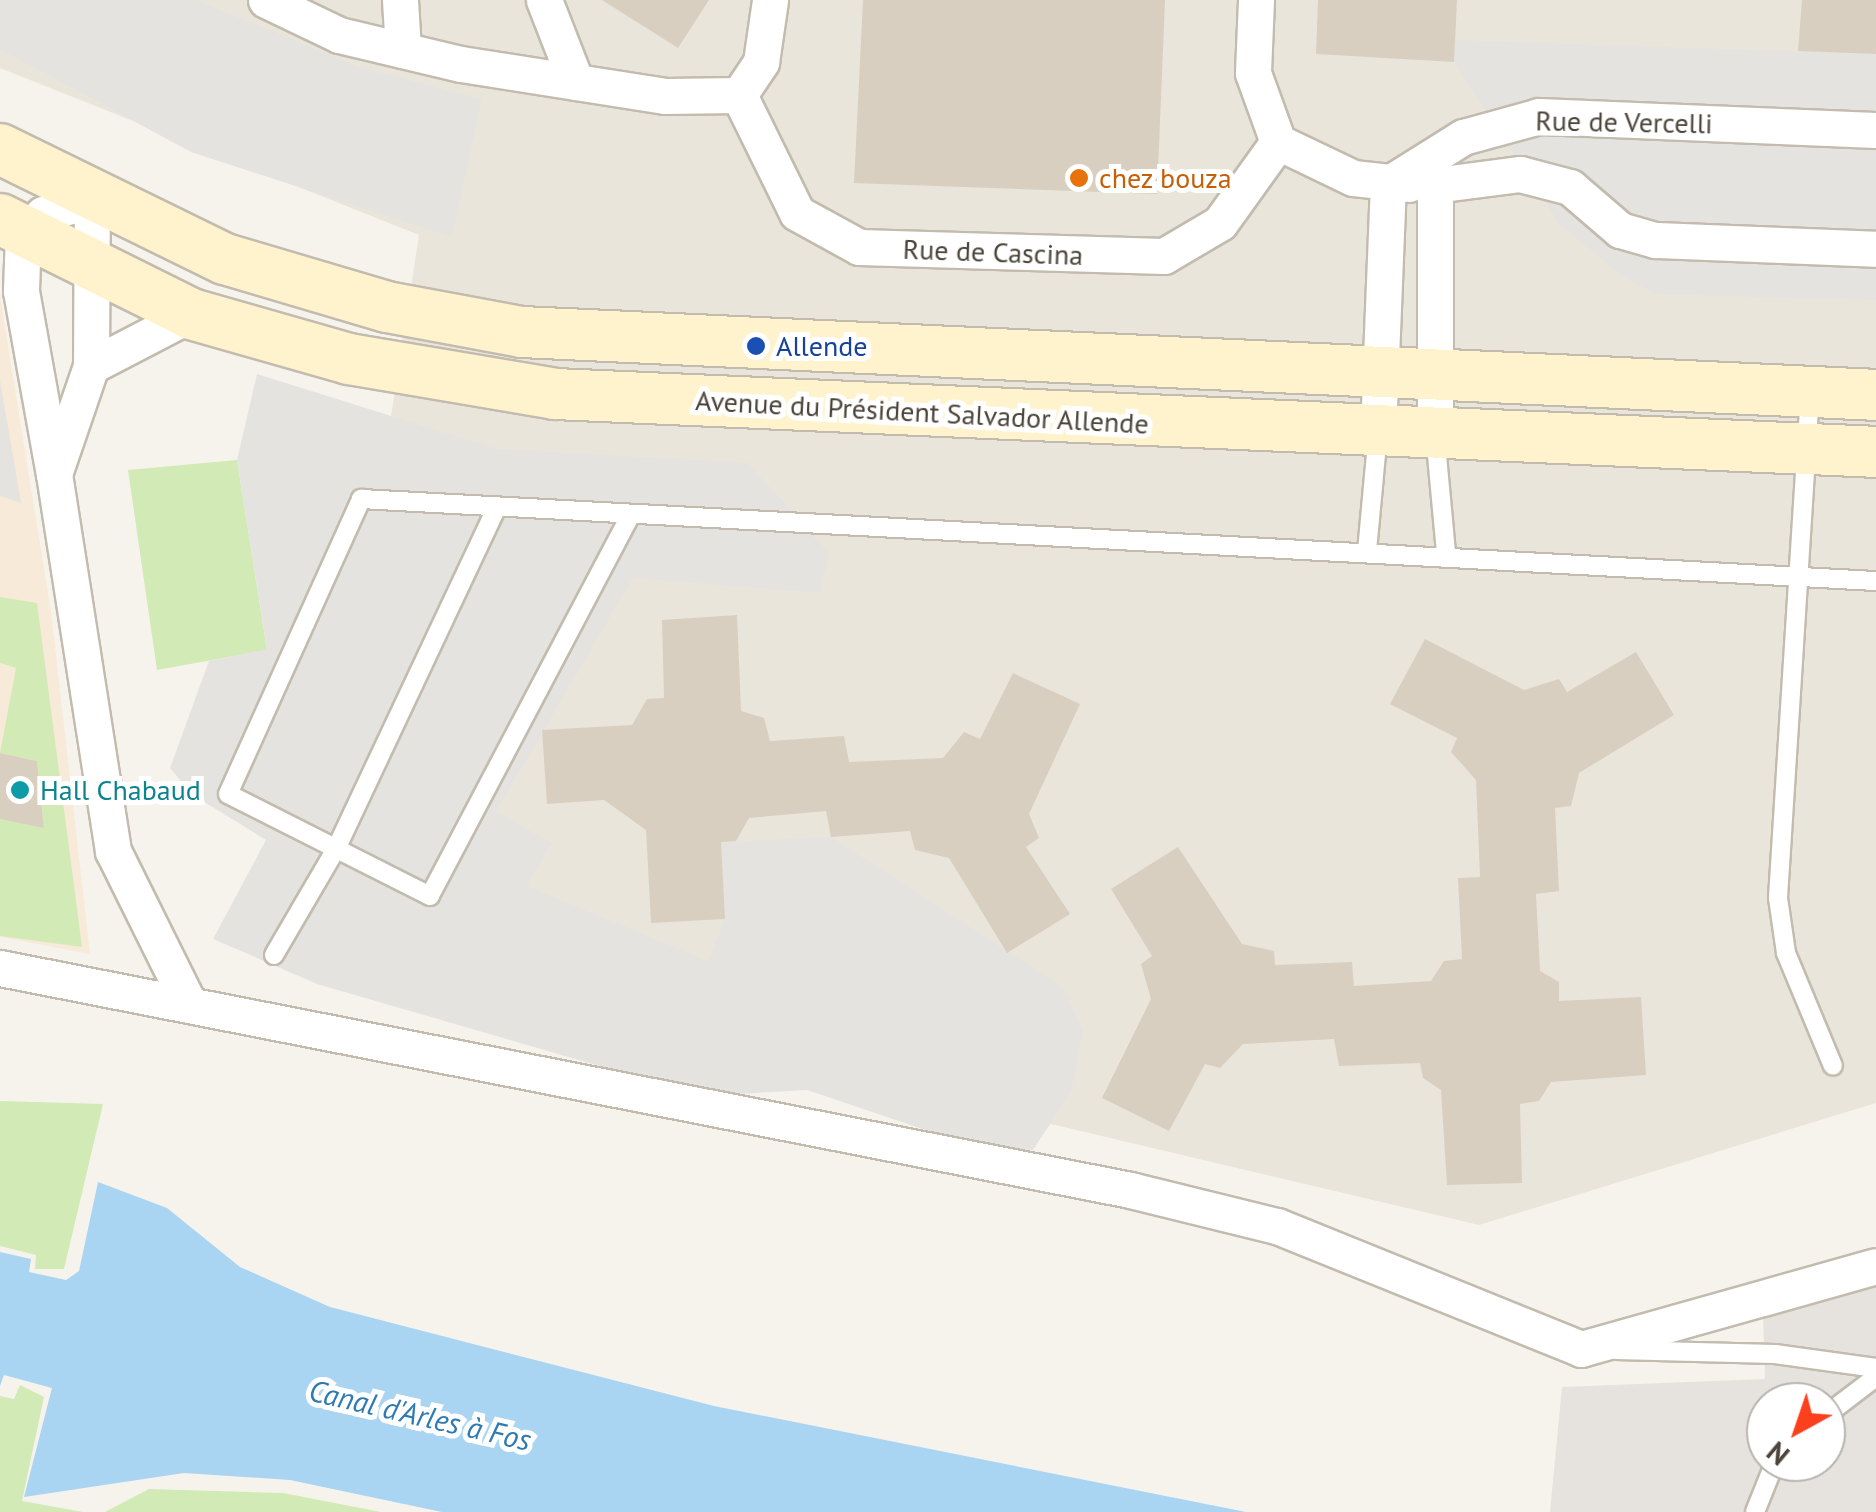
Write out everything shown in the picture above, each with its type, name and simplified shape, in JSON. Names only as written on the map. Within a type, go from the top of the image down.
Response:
[{"type":"street","points":[[266,0],[339,36],[665,96],[739,95],[761,62],[770,0]]},
{"type":"street","points":[[400,0],[403,50]]},
{"type":"street","points":[[544,0],[576,82]]},
{"type":"street","points":[[1256,0],[1253,73],[1278,142]]},
{"type":"street","name":"Rue de Cascina","points":[[739,95],[798,213],[859,247],[1164,256],[1220,223],[1278,142]]},
{"type":"street","name":"Rue de Vercelli","points":[[1388,184],[1463,138],[1538,116],[1876,130]]},
{"type":"street","name":"Rue de Vercelli","points":[[1278,142],[1353,178],[1388,184],[1436,184],[1520,174],[1570,187],[1620,230],[1656,240],[1876,249]]},
{"type":"street","points":[[0,149],[92,200],[305,285],[522,332],[1876,395]]},
{"type":"street","points":[[1378,432],[1388,184]]},
{"type":"street","points":[[1435,434],[1436,184]]},
{"type":"street","points":[[92,200],[11,226],[32,383],[54,474],[112,852],[188,1002]]},
{"type":"street","points":[[54,474],[91,366],[97,272],[92,200]]},
{"type":"street","name":"Avenue du Président Salvador Allende","points":[[11,226],[97,272],[191,314],[350,358],[555,394],[1876,452]]},
{"type":"street","points":[[91,366],[191,314]]},
{"type":"street","points":[[0,968],[188,1002],[1276,1226],[1581,1349],[1876,1266]]},
{"type":"lane","points":[[1810,392],[1778,898],[1786,954],[1833,1066]]},
{"type":"lane","points":[[1367,550],[1378,432]]},
{"type":"lane","points":[[1435,434],[1446,553]]},
{"type":"lane","points":[[629,518],[430,896],[228,794],[360,498],[495,511],[1446,553],[1876,581]]},
{"type":"lane","points":[[274,955],[336,849],[495,511]]},
{"type":"lane","points":[[1581,1349],[1774,1354],[1876,1368]]},
{"type":"lane","points":[[1846,1400],[1876,1377]]},
{"type":"lane","points":[[1755,1512],[1767,1482]]},
{"type":"shaded area","points":[[0,0],[1876,0],[1876,1103],[1479,1225],[309,949],[419,235],[0,68]]},
{"type":"shaded area","points":[[0,0],[196,0],[362,68],[482,99],[452,237],[191,152],[0,49]]},
{"type":"shaded area","points":[[1455,40],[1876,54],[1876,300],[1656,294],[1621,275],[1560,225],[1454,62]]},
{"type":"shaded area","points":[[0,297],[51,612],[90,954],[0,937]]},
{"type":"shaded area","points":[[257,374],[497,449],[748,463],[829,553],[820,593],[633,578],[496,812],[552,843],[527,886],[708,961],[725,919],[721,842],[831,837],[1063,987],[1083,1031],[1071,1092],[1033,1150],[979,1148],[807,1090],[703,1096],[317,984],[213,939],[266,840],[193,795],[170,768],[209,661],[267,649],[237,460]]},
{"type":"shaded area","points":[[0,380],[21,503],[0,496]]},
{"type":"shaded area","points":[[1876,1282],[1876,1512],[1550,1512],[1562,1387],[1765,1379],[1763,1314]]},
{"type":"green space","points":[[237,460],[267,650],[157,670],[128,470]]},
{"type":"green space","points":[[0,597],[37,603],[82,947],[0,936],[0,819],[44,827],[37,761],[0,753],[16,668],[0,663]]},
{"type":"green space","points":[[0,1101],[103,1104],[64,1269],[35,1269],[36,1255],[0,1246]]},
{"type":"green space","points":[[20,1385],[44,1397],[22,1501],[83,1512],[0,1512],[0,1396],[14,1399]]},
{"type":"green space","points":[[149,1489],[283,1493],[381,1512],[105,1512]]},
{"type":"water","name":"Canal d'Arles à Fos","points":[[98,1182],[167,1208],[240,1267],[330,1307],[714,1406],[1246,1512],[442,1512],[290,1480],[184,1473],[24,1497],[52,1388],[4,1375],[0,1386],[0,1252],[31,1259],[29,1272],[66,1280],[79,1271]]},
{"type":"building","points":[[602,0],[709,0],[678,48]]},
{"type":"building","points":[[863,0],[1165,0],[1157,194],[854,183]]},
{"type":"building","points":[[1318,0],[1457,0],[1454,62],[1316,54]]},
{"type":"building","points":[[1802,0],[1876,0],[1876,54],[1798,51]]},
{"type":"building","points":[[737,615],[741,711],[764,718],[770,741],[844,736],[849,762],[943,758],[964,732],[980,739],[1013,673],[1080,704],[1029,814],[1039,838],[1026,847],[1070,914],[1007,953],[949,858],[915,850],[910,831],[831,837],[826,811],[749,818],[736,841],[721,842],[725,919],[651,923],[646,830],[604,800],[547,804],[542,730],[632,725],[647,699],[664,698],[662,620]]},
{"type":"building","points":[[1425,639],[1524,690],[1559,679],[1567,692],[1636,652],[1674,715],[1579,773],[1571,806],[1555,808],[1559,891],[1536,894],[1540,971],[1559,982],[1559,1001],[1641,997],[1646,1075],[1551,1082],[1539,1101],[1520,1104],[1522,1183],[1447,1185],[1441,1090],[1423,1078],[1420,1063],[1339,1066],[1334,1039],[1243,1044],[1220,1068],[1205,1064],[1169,1131],[1102,1098],[1151,999],[1141,964],[1152,956],[1111,889],[1178,847],[1242,944],[1274,951],[1275,965],[1352,962],[1354,986],[1431,981],[1444,961],[1462,959],[1458,878],[1480,877],[1476,780],[1451,752],[1457,738],[1390,704]]},
{"type":"building","name":"Hall Chabaud","points":[[0,753],[37,761],[44,828],[0,819]]},
{"type":"place","name":"chez bouza","points":[[1079,178]]},
{"type":"place","name":"Allende","points":[[756,346]]},
{"type":"place","name":"Hall Chabaud","points":[[20,790]]}]
